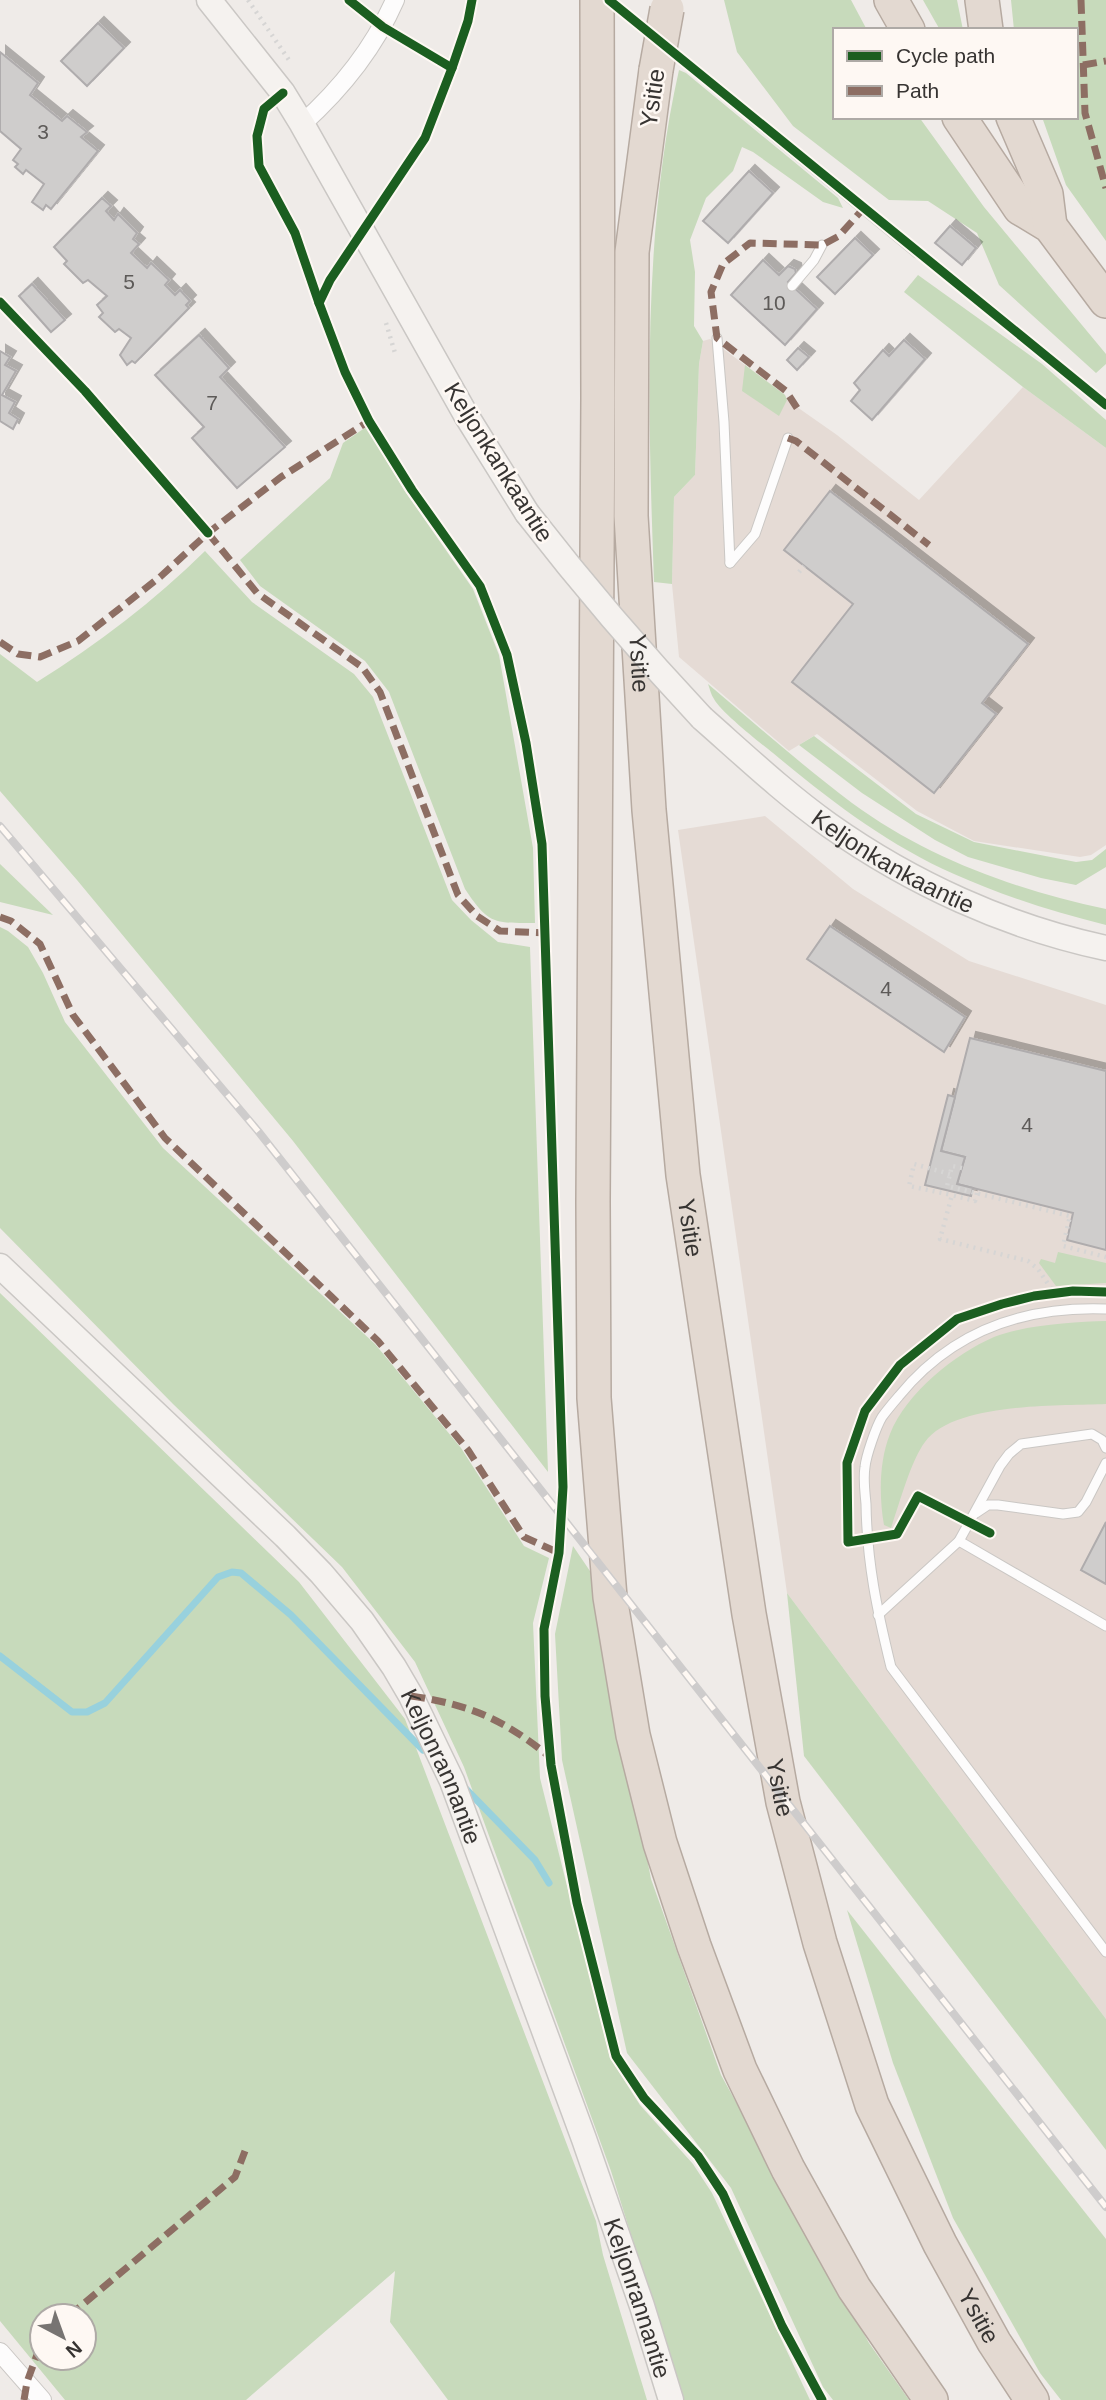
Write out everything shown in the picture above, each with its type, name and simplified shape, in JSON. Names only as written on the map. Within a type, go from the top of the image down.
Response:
[{"type":"highway","points":[[891,0],[907,28]]},
{"type":"highway","points":[[982,0],[986,28]]},
{"type":"highway","name":"Ysitie","points":[[669,5],[656,70],[632,253],[631,516],[649,810],[683,1175],[748,1615],[783,1802],[820,1943],[872,2105],[940,2244],[994,2342],[1032,2400]]},
{"type":"highway","points":[[601,8],[594,1398],[610,1597],[633,1735],[660,1843],[694,1946],[740,2070],[788,2169],[854,2288],[931,2400]]},
{"type":"highway","points":[[959,119],[1020,208],[1050,226],[1106,301]]},
{"type":"highway","points":[[1014,119],[1046,194],[1050,226]]},
{"type":"main road","name":"Keljonkankaantie","points":[[208,0],[283,93],[466,415],[527,513],[581,583],[702,718],[827,824],[879,858],[973,906],[1043,931],[1106,948]]},
{"type":"main road","name":"Keljonrannantie","points":[[0,1266],[285,1535],[362,1621],[411,1696],[452,1781],[588,2151],[642,2306],[671,2400]]},
{"type":"street","points":[[302,124],[345,81],[383,27],[395,0]]},
{"type":"street","points":[[0,2352],[43,2400]]},
{"type":"lane","points":[[601,8],[917,253]]},
{"type":"lane","points":[[792,286],[814,260],[822,245]]},
{"type":"lane","points":[[718,338],[730,563],[755,534],[788,438]]},
{"type":"lane","points":[[1106,1309],[1074,1308],[1039,1313],[1008,1321],[965,1338],[917,1374],[881,1418],[865,1466],[867,1555],[891,1667],[1106,1952]]},
{"type":"lane","points":[[878,1615],[959,1541],[1000,1466],[1021,1444],[1092,1434],[1102,1440],[1106,1447]]},
{"type":"lane","points":[[974,1514],[988,1505],[998,1504],[1063,1514],[1077,1512],[1086,1502],[1106,1463]]},
{"type":"lane","points":[[959,1541],[1106,1626]]},
{"type":"path","points":[[248,0],[296,69]]},
{"type":"path","points":[[799,572],[804,566]]},
{"type":"path","points":[[950,1174],[914,1164],[909,1186],[975,1201],[976,1193]]},
{"type":"path","points":[[962,1168],[952,1166],[947,1186],[1070,1216],[1063,1246],[1106,1257]]},
{"type":"path","points":[[952,1195],[940,1239],[1028,1261],[1038,1269],[1054,1293]]},
{"type":"shaded area","points":[[710,339],[919,500],[1023,387],[1106,448],[1106,845],[1091,855],[1080,857],[974,841],[917,811],[817,734],[789,751],[679,657],[672,584],[674,497],[695,475],[699,364],[703,341]]},
{"type":"shaded area","points":[[765,816],[853,889],[969,961],[1106,1005],[1106,2019],[787,1593],[678,830]]},
{"type":"green space","points":[[724,0],[851,0],[866,28],[833,28],[833,119],[920,119],[984,207],[1106,354],[1106,364],[1096,373],[999,285],[977,233],[928,201],[889,200],[793,126],[737,52]]},
{"type":"green space","points":[[923,0],[957,0],[963,28],[939,28]]},
{"type":"green space","points":[[1011,0],[1106,0],[1106,241],[1066,185],[1043,119],[1078,119],[1078,28],[1014,28]]},
{"type":"green space","points":[[679,70],[838,198],[843,208],[823,202],[742,147],[733,171],[706,198],[690,240],[695,272],[694,326],[703,341],[699,364],[695,475],[674,497],[672,584],[654,582],[650,324],[659,196],[667,132]]},
{"type":"green space","points":[[918,275],[1042,364],[1106,420],[1106,448],[1023,387],[904,292]]},
{"type":"green space","points":[[745,365],[785,395],[787,400],[779,416],[742,391]]},
{"type":"green space","points":[[366,427],[404,490],[473,589],[499,655],[533,848],[535,923],[501,922],[480,910],[465,889],[389,692],[365,661],[260,586],[240,560],[330,478],[343,443]]},
{"type":"green space","points":[[205,551],[252,602],[354,674],[373,697],[452,900],[498,942],[530,947],[548,1472],[293,1141],[0,791],[0,654],[37,682],[125,621]]},
{"type":"green space","points":[[708,684],[815,774],[881,823],[973,870],[1039,892],[1106,909],[1106,925],[991,889],[954,874],[882,835],[837,804],[750,735],[718,705]]},
{"type":"green space","points":[[814,736],[916,814],[974,842],[1076,862],[1092,860],[1106,849],[1106,867],[1076,885],[968,857],[935,840],[862,793],[799,745]]},
{"type":"green space","points":[[0,864],[53,915],[0,902]]},
{"type":"green space","points":[[0,927],[28,947],[65,1022],[163,1148],[375,1344],[461,1448],[524,1546],[549,1558],[533,1623],[540,1778],[610,2058],[640,2105],[693,2164],[712,2193],[810,2400],[683,2400],[611,2171],[464,1767],[415,1662],[342,1567],[173,1404],[0,1228]]},
{"type":"green space","points":[[1058,1252],[1106,1263],[1106,1283],[1056,1286],[1039,1263],[1041,1259],[1055,1263]]},
{"type":"green space","points":[[0,1293],[299,1582],[405,1719],[596,2221],[603,2255],[647,2400],[448,2400],[390,2322],[395,2271],[246,2400],[65,2400],[42,2372],[98,2372],[98,2302],[28,2302],[28,2355],[0,2321]]},
{"type":"green space","points":[[1106,1321],[1106,1404],[1009,1409],[959,1419],[939,1429],[925,1442],[915,1460],[891,1528],[884,1525],[881,1479],[886,1445],[897,1419],[933,1376],[979,1344],[1006,1333],[1049,1325]]},
{"type":"green space","points":[[573,1546],[592,1574],[651,1879],[721,2075],[869,2343],[909,2400],[833,2400],[823,2387],[731,2188],[627,2053],[562,1760],[555,1634]]},
{"type":"green space","points":[[787,1593],[1106,2019],[1106,2150],[804,1756]]},
{"type":"green space","points":[[847,1910],[1106,2239],[1106,2400],[1061,2400],[1040,2373],[953,2218],[893,2063]]},
{"type":"building","points":[[98,23],[124,48],[87,86],[61,61]]},
{"type":"building","points":[[0,52],[38,83],[30,95],[62,121],[67,116],[87,132],[81,137],[98,151],[51,209],[46,205],[43,210],[32,202],[44,184],[26,170],[23,174],[15,167],[18,164],[13,160],[21,149],[0,131]]},
{"type":"building","points":[[749,171],[773,193],[728,243],[703,221]]},
{"type":"building","points":[[102,198],[111,206],[106,211],[114,220],[118,214],[137,233],[133,239],[139,244],[131,253],[147,268],[151,263],[169,280],[165,285],[175,295],[180,290],[190,301],[186,305],[189,308],[135,363],[132,361],[127,365],[120,355],[131,338],[119,329],[115,332],[99,317],[103,313],[97,305],[107,296],[88,280],[83,283],[64,264],[67,261],[54,247]]},
{"type":"building","points":[[950,226],[976,248],[962,265],[935,243]]},
{"type":"building","points":[[855,238],[873,255],[835,294],[817,277]]},
{"type":"building","points":[[763,260],[779,275],[788,266],[795,269],[796,273],[788,282],[817,309],[785,345],[731,295]]},
{"type":"building","points":[[32,284],[65,320],[51,332],[19,296]]},
{"type":"building","points":[[199,335],[229,368],[220,377],[285,447],[237,488],[192,438],[204,427],[155,375]]},
{"type":"building","points":[[904,340],[925,359],[872,420],[851,401],[860,390],[854,383],[883,350],[889,356]]},
{"type":"building","points":[[798,348],[809,357],[797,370],[787,360]]},
{"type":"building","points":[[0,351],[10,357],[5,365],[16,371],[2,395],[15,402],[9,413],[18,419],[13,429],[0,421]]},
{"type":"building","points":[[830,491],[1028,644],[982,703],[996,714],[934,793],[792,682],[853,604],[784,550]]},
{"type":"building","points":[[830,926],[965,1017],[944,1052],[807,959]]},
{"type":"building","points":[[970,1038],[1106,1071],[1106,1250],[1067,1240],[1073,1213],[957,1184],[965,1157],[941,1151]]},
{"type":"building","points":[[948,1095],[955,1097],[941,1151],[965,1157],[957,1184],[973,1188],[971,1196],[925,1185]]},
{"type":"building","points":[[1106,1522],[1106,1584],[1081,1570]]},
{"type":"waterway","points":[[0,1656],[72,1712],[87,1712],[105,1703],[218,1577],[232,1572],[241,1573],[291,1615],[423,1750]]},
{"type":"waterway","points":[[464,1787],[535,1860],[549,1883]]},
{"type":"railway","points":[[0,826],[258,1131],[1106,2207]]},
{"type":"marked path","points":[[1081,0],[1085,113],[1106,188]]},
{"type":"marked path","points":[[1083,65],[1106,61]]},
{"type":"marked path","points":[[797,408],[786,391],[717,338],[711,292],[723,264],[750,243],[822,245],[839,236],[863,209]]},
{"type":"marked path","points":[[0,642],[18,654],[40,657],[78,641],[160,577],[208,533],[281,477],[369,421]]},
{"type":"marked path","points":[[788,438],[796,441],[929,545]]},
{"type":"marked path","points":[[208,533],[257,593],[362,667],[380,692],[458,895],[477,916],[500,931],[546,933]]},
{"type":"marked path","points":[[0,917],[11,921],[40,944],[73,1015],[165,1138],[378,1341],[468,1450],[524,1537],[559,1553]]},
{"type":"marked path","points":[[411,1696],[469,1709],[501,1723],[550,1757]]},
{"type":"marked path","points":[[86,2302],[235,2177],[245,2151]]},
{"type":"marked path","points":[[24,2400],[31,2372]]},
{"type":"cycle path","points":[[349,0],[383,27],[452,68]]},
{"type":"cycle path","points":[[472,0],[452,68],[425,138],[330,280],[319,303],[345,372],[369,421],[412,490],[480,586],[507,655],[526,743],[542,844],[563,1487],[559,1553],[544,1629],[545,1696],[551,1765],[577,1903],[616,2056],[644,2098],[698,2156],[723,2194],[782,2326],[822,2400]]},
{"type":"cycle path","points":[[609,0],[1106,405]]},
{"type":"cycle path","points":[[283,93],[264,109],[257,136],[259,166],[295,233],[319,303]]},
{"type":"cycle path","points":[[0,302],[85,391],[208,533]]},
{"type":"cycle path","points":[[990,1533],[918,1496],[897,1534],[848,1542],[847,1463],[865,1411],[900,1365],[957,1319],[1034,1296],[1073,1291],[1106,1292]]}]
